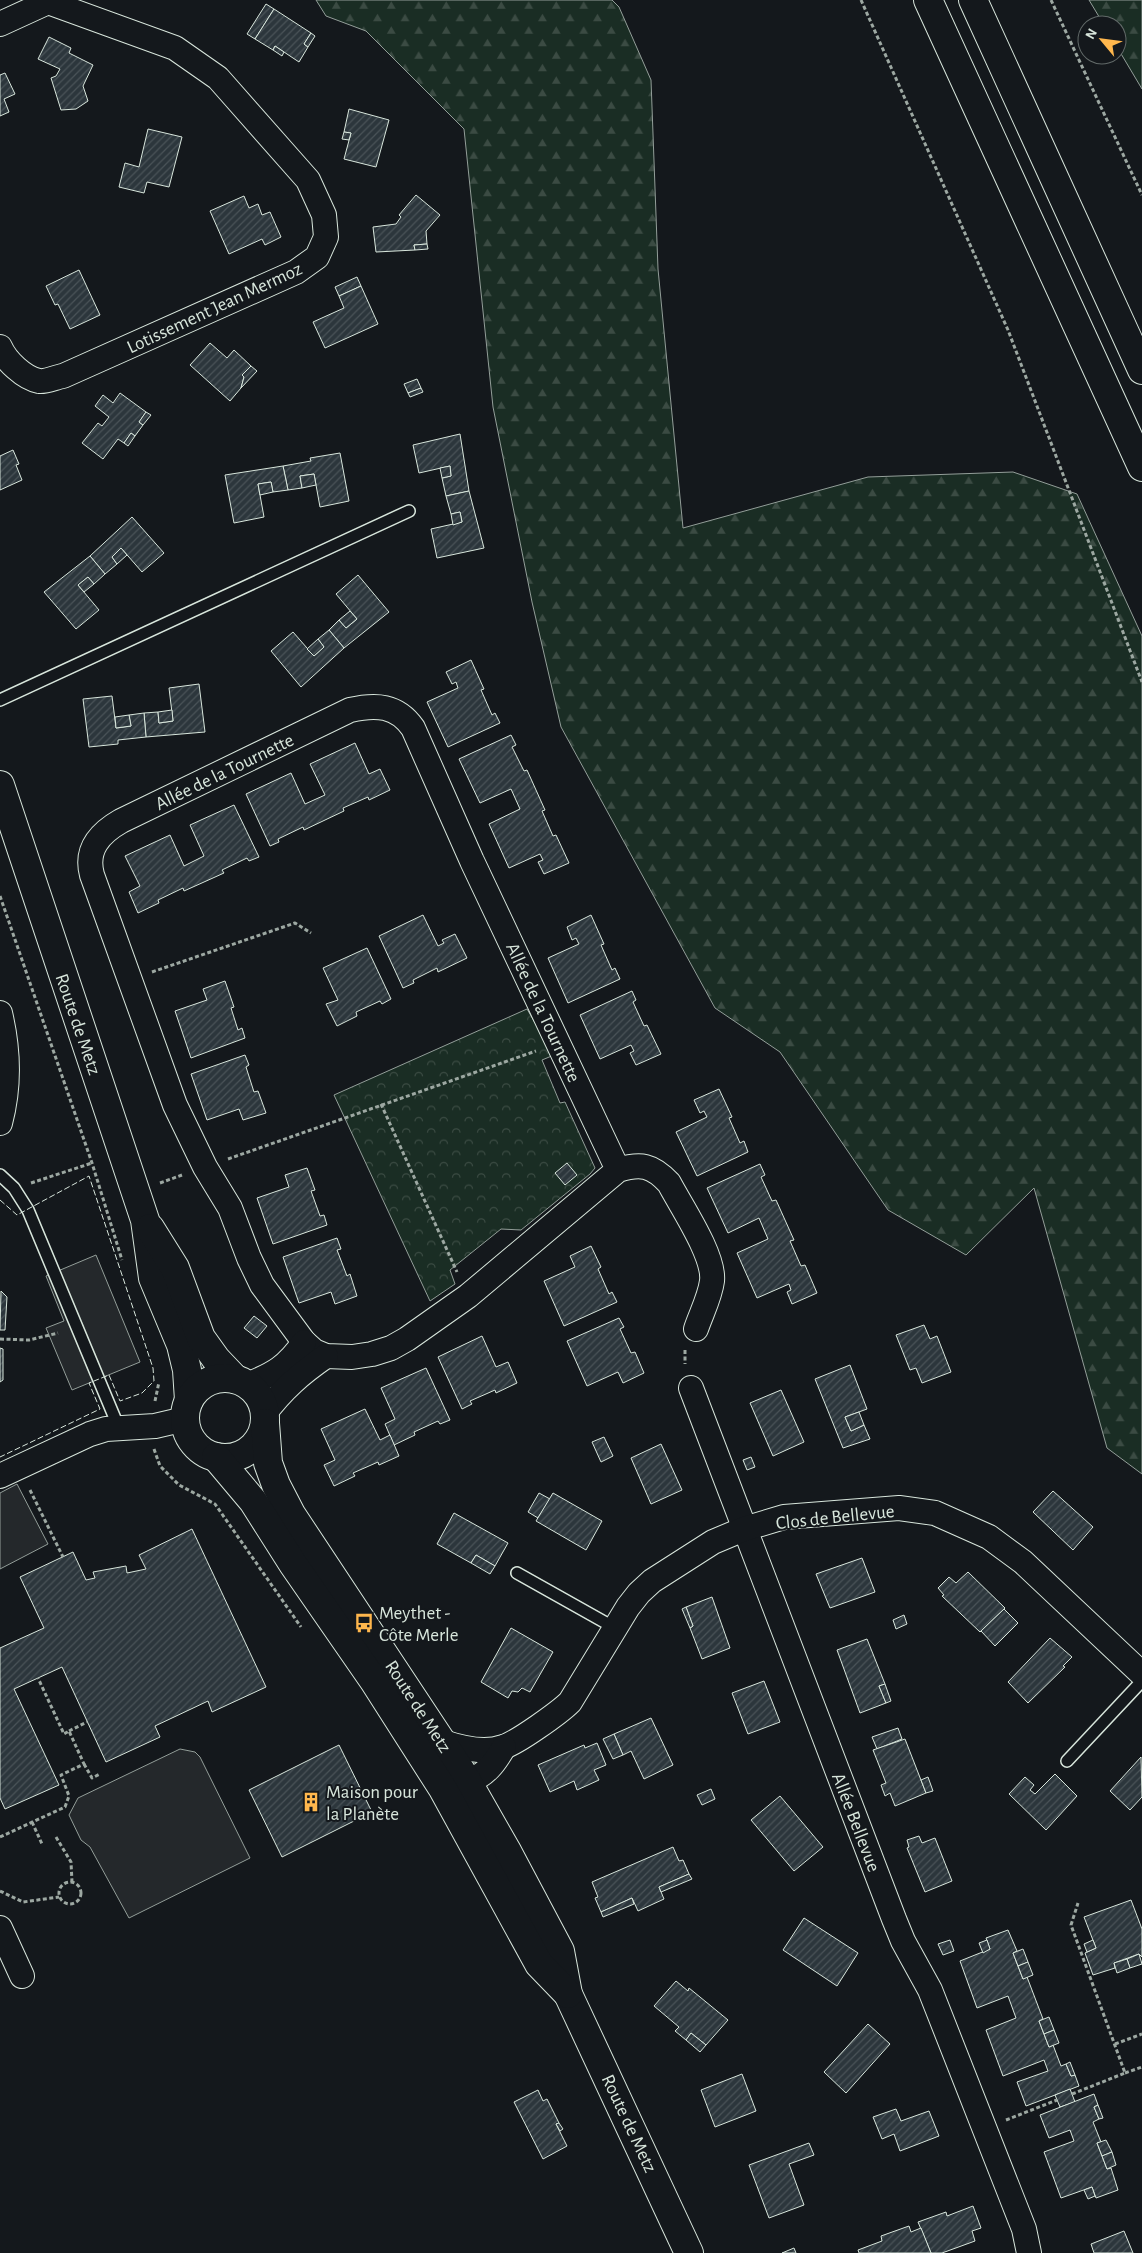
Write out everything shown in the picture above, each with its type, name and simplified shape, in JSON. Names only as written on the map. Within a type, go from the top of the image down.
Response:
[{"type":"main road","points":[[928,0],[1142,467]]},
{"type":"main road","points":[[972,0],[1142,370]]},
{"type":"main road","name":"Route de Metz","points":[[0,785],[145,1220],[153,1278],[181,1345],[187,1370],[187,1409]]},
{"type":"main road","name":"Route de Metz","points":[[145,1220],[175,1268],[201,1338],[216,1359],[241,1382]]},
{"type":"main road","points":[[213,1380],[241,1382],[259,1397],[265,1419],[257,1442],[249,1450],[233,1457],[216,1457],[204,1452],[194,1443],[187,1432],[187,1409],[204,1384],[213,1380]]},
{"type":"main road","name":"Route de Metz","points":[[265,1419],[268,1463],[276,1485],[291,1514],[467,1782],[508,1853],[560,1951],[568,1994],[690,2253]]},
{"type":"main road","name":"Route de Metz","points":[[216,1457],[254,1501],[293,1564],[374,1681],[442,1790],[540,1964],[568,1994]]},
{"type":"main road","points":[[414,1744],[433,1749],[450,1777],[467,1782]]},
{"type":"street","name":"Lotissement Jean Mermoz","points":[[0,24],[48,2],[175,48],[218,78],[308,180],[324,215],[326,237],[317,257],[296,272],[63,376],[40,381],[20,371],[3,353],[0,347]]},
{"type":"street","name":"Allée de la Tournette","points":[[366,706],[381,707],[406,717],[413,728],[472,861],[556,1035],[618,1170],[468,1296],[427,1326],[391,1348],[372,1354],[352,1357],[326,1356],[314,1351],[304,1342],[262,1285],[249,1258],[228,1203],[205,1167],[175,1105],[128,980],[89,864],[91,851],[98,838],[121,821],[350,710],[366,706]]},
{"type":"street","points":[[0,1013],[5,1035],[8,1079],[0,1123]]},
{"type":"street","points":[[618,1170],[633,1165],[647,1167],[660,1174],[669,1183],[707,1255],[711,1268],[712,1282],[696,1329]]},
{"type":"street","points":[[241,1382],[268,1376],[292,1361],[304,1342]]},
{"type":"street","points":[[265,1419],[281,1392],[302,1372],[326,1356]]},
{"type":"street","name":"Allée Bellevue","points":[[691,1388],[894,1919],[903,1941],[930,1990],[1024,2229],[1029,2253]]},
{"type":"street","points":[[9,1472],[90,1434],[119,1428],[155,1426],[187,1409]]},
{"type":"street","name":"Clos de Bellevue","points":[[467,1782],[480,1777],[488,1771],[504,1747],[564,1708],[633,1600],[652,1581],[713,1542],[744,1529],[784,1518],[901,1508],[935,1513],[972,1528],[1006,1548],[1142,1674]]},
{"type":"street","name":"Clos de Bellevue","points":[[442,1742],[470,1749],[504,1747]]},
{"type":"street","points":[[0,1928],[22,1976]]},
{"type":"lane","points":[[0,700],[409,511]]},
{"type":"lane","points":[[0,1175],[14,1188],[28,1210],[119,1428]]},
{"type":"lane","points":[[517,1573],[615,1628]]},
{"type":"lane","points":[[1067,1761],[1142,1681]]},
{"type":"path","points":[[861,0],[1008,330],[1142,682]]},
{"type":"path","points":[[1051,0],[1142,195]]},
{"type":"path","points":[[0,896],[92,1163],[123,1264]]},
{"type":"path","points":[[128,980],[296,923],[311,933]]},
{"type":"path","points":[[136,1191],[547,1047],[556,1035]]},
{"type":"path","points":[[381,1104],[468,1296]]},
{"type":"path","points":[[14,1188],[92,1163]]},
{"type":"path","points":[[0,1339],[29,1340],[50,1336],[76,1327]]},
{"type":"path","points":[[691,1388],[686,1370],[685,1351],[688,1338],[696,1329]]},
{"type":"path","points":[[160,1377],[156,1395],[154,1452],[160,1466],[179,1485],[216,1504],[305,1632]]},
{"type":"path","points":[[9,1472],[63,1557]]},
{"type":"path","points":[[38,1678],[64,1734],[87,1722]]},
{"type":"path","points":[[70,1731],[92,1778],[100,1774]]},
{"type":"path","points":[[0,1837],[65,1807],[69,1796],[61,1775],[84,1764]]},
{"type":"path","points":[[32,1822],[42,1844]]},
{"type":"path","points":[[56,1837],[71,1862],[72,1882]]},
{"type":"path","points":[[72,1882],[77,1884],[81,1892],[79,1900],[68,1904],[59,1896],[61,1886],[72,1882]]},
{"type":"path","points":[[0,1891],[22,1902],[59,1896]]},
{"type":"path","points":[[1078,1903],[1071,1925],[1125,2073]]},
{"type":"path","points":[[1114,2044],[1142,2034]]},
{"type":"path","points":[[1072,2094],[1142,2067]]},
{"type":"path","points":[[985,2129],[1057,2100]]},
{"type":"green space","points":[[316,0],[612,0],[619,7],[651,80],[658,269],[683,528],[868,477],[1013,472],[1077,494],[1142,636],[1142,1474],[1107,1448],[1034,1188],[966,1255],[888,1210],[780,1052],[715,1008],[561,727],[532,602],[493,407],[464,129],[366,31],[326,16]]},
{"type":"green space","points":[[1089,0],[1142,0],[1142,89],[1127,64],[1127,15],[1098,15]]},
{"type":"green space","points":[[527,1009],[554,1055],[542,1060],[560,1103],[565,1102],[595,1168],[521,1230],[501,1229],[450,1270],[455,1284],[430,1301],[334,1095]]},
{"type":"shaded area","points":[[96,1255],[140,1362],[72,1390],[46,1328],[64,1321],[46,1276]]},
{"type":"shaded area","points":[[17,1484],[48,1544],[0,1569],[0,1493]]},
{"type":"shaded area","points":[[180,1749],[195,1752],[200,1757],[250,1858],[129,1918],[90,1847],[81,1840],[69,1815],[78,1798]]},
{"type":"building","points":[[266,4],[274,9],[255,39],[247,34]]},
{"type":"building","points":[[274,9],[311,33],[304,44],[308,47],[299,62],[275,46],[273,50],[255,39]]},
{"type":"building","points":[[311,33],[315,36],[308,47],[304,44]]},
{"type":"building","points":[[49,37],[71,48],[69,53],[93,65],[83,86],[88,101],[76,109],[61,110],[51,78],[56,76],[60,69],[38,59]]},
{"type":"building","points":[[275,46],[284,52],[282,56],[273,50]]},
{"type":"building","points":[[5,73],[15,94],[4,99],[9,112],[0,116],[0,75]]},
{"type":"building","points":[[349,109],[389,120],[376,167],[344,159],[351,133],[344,132]]},
{"type":"building","points":[[148,129],[182,137],[169,187],[147,182],[144,193],[119,187],[125,163],[139,167]]},
{"type":"building","points":[[344,132],[351,133],[349,140],[342,139]]},
{"type":"building","points":[[416,195],[440,215],[426,231],[427,244],[414,245],[415,250],[376,252],[373,227],[396,224],[401,217],[399,215]]},
{"type":"building","points":[[244,196],[249,208],[258,204],[262,215],[270,212],[281,237],[265,245],[262,239],[229,254],[210,211]]},
{"type":"building","points":[[427,244],[428,249],[415,250],[414,245]]},
{"type":"building","points":[[79,270],[100,315],[70,329],[58,304],[55,305],[46,286]]},
{"type":"building","points":[[357,277],[361,286],[339,296],[335,287]]},
{"type":"building","points":[[361,286],[378,324],[325,348],[313,322],[344,308],[339,296]]},
{"type":"building","points":[[210,343],[227,358],[234,350],[251,366],[242,375],[244,377],[241,388],[230,401],[190,365]]},
{"type":"building","points":[[251,366],[257,371],[241,388],[244,377],[242,375]]},
{"type":"building","points":[[417,379],[421,388],[408,393],[404,384]]},
{"type":"building","points":[[421,388],[423,392],[410,397],[408,393]]},
{"type":"building","points":[[120,393],[146,412],[139,422],[143,425],[135,436],[131,433],[124,443],[118,439],[103,459],[82,443],[98,423],[102,426],[109,417],[95,406],[103,395],[113,403]]},
{"type":"building","points":[[146,412],[151,415],[143,425],[139,422]]},
{"type":"building","points":[[131,433],[135,436],[128,446],[124,443]]},
{"type":"building","points":[[460,434],[469,491],[446,496],[442,478],[451,476],[450,466],[419,473],[413,445]]},
{"type":"building","points":[[13,450],[19,464],[16,465],[22,480],[0,490],[0,456]]},
{"type":"building","points":[[340,453],[349,501],[320,507],[314,474],[300,476],[302,488],[288,490],[283,466],[311,461],[310,458]]},
{"type":"building","points":[[283,466],[288,490],[273,492],[271,482],[258,484],[264,517],[234,523],[225,475]]},
{"type":"building","points":[[450,466],[451,476],[442,478],[440,468]]},
{"type":"building","points":[[314,474],[316,485],[302,488],[300,476]]},
{"type":"building","points":[[271,482],[273,492],[260,495],[258,484]]},
{"type":"building","points":[[469,491],[484,548],[437,558],[431,529],[462,522],[460,512],[451,514],[446,496]]},
{"type":"building","points":[[460,512],[462,522],[453,525],[451,514]]},
{"type":"building","points":[[132,517],[164,553],[142,572],[121,548],[112,557],[117,564],[105,574],[90,556]]},
{"type":"building","points":[[121,548],[127,555],[117,564],[112,557]]},
{"type":"building","points":[[90,556],[105,574],[94,584],[88,577],[78,585],[99,610],[76,629],[44,592]]},
{"type":"building","points":[[358,575],[389,612],[344,648],[329,630],[339,620],[346,628],[357,619],[336,594]]},
{"type":"building","points":[[88,577],[94,584],[84,592],[78,585]]},
{"type":"building","points":[[350,611],[357,619],[346,628],[339,620]]},
{"type":"building","points":[[329,630],[344,648],[301,687],[271,651],[293,632],[314,656],[324,647],[318,639]]},
{"type":"building","points":[[318,639],[324,647],[314,656],[307,649]]},
{"type":"building","points":[[471,660],[484,689],[481,690],[492,715],[495,713],[500,723],[448,747],[427,702],[458,688],[456,682],[452,684],[446,672]]},
{"type":"building","points":[[199,684],[205,732],[146,737],[144,713],[158,712],[159,723],[173,721],[169,688]]},
{"type":"building","points":[[112,696],[116,728],[131,726],[129,715],[144,713],[146,737],[118,740],[118,744],[89,747],[83,699]]},
{"type":"building","points":[[172,710],[173,721],[159,723],[158,712]]},
{"type":"building","points":[[129,715],[131,726],[116,728],[115,717]]},
{"type":"building","points":[[511,735],[516,745],[512,747],[524,771],[527,770],[545,810],[542,811],[553,836],[556,835],[569,863],[544,874],[538,862],[543,860],[540,854],[509,868],[489,824],[520,809],[511,789],[480,803],[459,759]]},
{"type":"building","points":[[355,743],[369,774],[380,769],[390,790],[369,800],[368,797],[343,808],[344,811],[304,830],[303,827],[278,839],[279,842],[270,846],[246,794],[291,773],[305,804],[325,795],[310,764]]},
{"type":"building","points":[[234,805],[259,857],[249,861],[247,858],[222,870],[224,873],[184,891],[183,888],[158,900],[159,903],[138,913],[129,892],[140,886],[125,856],[170,835],[184,866],[204,856],[190,825]]},
{"type":"building","points":[[423,915],[438,946],[444,943],[442,940],[455,934],[467,958],[438,972],[437,968],[413,980],[414,983],[403,988],[379,936]]},
{"type":"building","points":[[591,915],[604,944],[601,945],[612,970],[615,968],[620,979],[568,1003],[548,958],[579,944],[576,938],[572,940],[567,927]]},
{"type":"building","points":[[367,948],[391,999],[382,1004],[380,1001],[356,1012],[357,1016],[337,1026],[326,1004],[338,1000],[323,968]]},
{"type":"building","points":[[225,981],[234,1007],[231,1008],[238,1030],[242,1028],[245,1038],[191,1058],[175,1011],[207,1000],[203,989]]},
{"type":"building","points":[[632,991],[636,1000],[633,1002],[644,1026],[647,1025],[661,1054],[636,1065],[630,1053],[634,1051],[631,1045],[600,1059],[580,1015]]},
{"type":"building","points":[[245,1055],[249,1065],[246,1067],[254,1092],[258,1091],[266,1113],[243,1120],[239,1109],[207,1120],[191,1074]]},
{"type":"building","points":[[719,1089],[732,1117],[729,1118],[740,1143],[744,1141],[748,1152],[697,1176],[676,1132],[707,1117],[704,1111],[700,1113],[694,1100]]},
{"type":"building","points":[[567,1163],[577,1175],[565,1185],[555,1173]]},
{"type":"building","points":[[760,1164],[765,1175],[761,1177],[772,1201],[776,1200],[794,1240],[790,1241],[801,1266],[805,1265],[817,1293],[792,1304],[787,1292],[791,1290],[789,1284],[757,1298],[737,1253],[768,1239],[759,1218],[728,1233],[707,1188]]},
{"type":"building","points":[[307,1168],[315,1190],[311,1191],[320,1216],[324,1215],[327,1225],[273,1244],[257,1198],[289,1187],[285,1175]]},
{"type":"building","points":[[337,1238],[341,1249],[337,1250],[347,1276],[350,1274],[357,1296],[335,1304],[331,1292],[299,1303],[283,1257]]},
{"type":"building","points":[[591,1246],[601,1267],[598,1269],[609,1294],[612,1292],[617,1302],[564,1326],[544,1281],[575,1267],[570,1256]]},
{"type":"building","points":[[1,1291],[7,1297],[5,1330],[0,1330]]},
{"type":"building","points":[[254,1316],[267,1326],[257,1338],[244,1328]]},
{"type":"building","points":[[619,1318],[624,1327],[620,1329],[631,1353],[635,1352],[644,1373],[623,1383],[618,1372],[587,1386],[567,1341]]},
{"type":"building","points":[[924,1325],[930,1339],[937,1336],[951,1372],[922,1383],[916,1368],[910,1370],[896,1335]]},
{"type":"building","points":[[482,1336],[496,1367],[508,1362],[517,1383],[496,1393],[495,1390],[470,1401],[472,1404],[462,1409],[438,1357]]},
{"type":"building","points":[[0,1348],[3,1349],[3,1380],[0,1382]]},
{"type":"building","points":[[850,1365],[867,1409],[845,1417],[851,1431],[864,1425],[870,1439],[843,1448],[815,1379]]},
{"type":"building","points":[[426,1368],[450,1420],[440,1424],[438,1421],[414,1432],[415,1435],[394,1445],[385,1424],[395,1419],[381,1388]]},
{"type":"building","points":[[781,1390],[804,1442],[773,1456],[750,1403]]},
{"type":"building","points":[[365,1409],[380,1440],[390,1435],[399,1456],[379,1465],[378,1462],[353,1473],[355,1476],[334,1486],[324,1465],[335,1460],[321,1429]]},
{"type":"building","points":[[859,1412],[864,1425],[851,1431],[845,1417]]},
{"type":"building","points":[[604,1437],[613,1456],[601,1462],[592,1442]]},
{"type":"building","points":[[661,1444],[682,1490],[651,1504],[631,1458]]},
{"type":"building","points":[[751,1457],[755,1467],[747,1470],[743,1460]]},
{"type":"building","points":[[1053,1491],[1093,1527],[1073,1550],[1033,1512]]},
{"type":"building","points":[[539,1493],[550,1499],[538,1518],[528,1512]]},
{"type":"building","points":[[553,1493],[602,1521],[586,1550],[536,1521]]},
{"type":"building","points":[[454,1513],[508,1543],[495,1566],[476,1555],[471,1563],[437,1544]]},
{"type":"building","points":[[192,1529],[266,1687],[212,1712],[208,1701],[155,1726],[160,1737],[106,1762],[62,1667],[14,1689],[59,1785],[5,1809],[0,1798],[0,1648],[44,1628],[20,1577],[73,1552],[86,1580],[95,1578],[93,1572],[126,1566],[127,1573],[146,1569],[139,1555]]},
{"type":"building","points":[[476,1555],[495,1566],[490,1574],[471,1563]]},
{"type":"building","points":[[862,1558],[875,1592],[830,1608],[816,1574]]},
{"type":"building","points":[[968,1572],[1005,1608],[980,1632],[942,1596],[944,1595],[938,1588],[949,1577],[956,1583]]},
{"type":"building","points":[[712,1597],[730,1648],[702,1659],[690,1628],[693,1626],[686,1607]]},
{"type":"building","points":[[686,1607],[693,1626],[690,1628],[682,1609]]},
{"type":"building","points":[[1004,1609],[1018,1623],[995,1646],[981,1631]]},
{"type":"building","points":[[904,1615],[907,1624],[896,1629],[893,1620]]},
{"type":"building","points":[[511,1628],[553,1652],[530,1692],[522,1688],[518,1692],[512,1691],[508,1698],[481,1682]]},
{"type":"building","points":[[1050,1638],[1072,1657],[1063,1666],[1065,1667],[1028,1703],[1008,1682]]},
{"type":"building","points":[[867,1639],[885,1684],[879,1686],[886,1703],[860,1713],[837,1650]]},
{"type":"building","points":[[764,1681],[780,1722],[748,1734],[732,1693]]},
{"type":"building","points":[[885,1684],[891,1701],[886,1703],[879,1686]]},
{"type":"building","points":[[651,1718],[673,1765],[644,1779],[631,1751],[623,1755],[614,1734]]},
{"type":"building","points":[[898,1728],[902,1739],[877,1749],[872,1737]]},
{"type":"building","points":[[614,1734],[623,1755],[613,1759],[603,1739]]},
{"type":"building","points":[[905,1739],[926,1793],[895,1806],[890,1793],[885,1796],[881,1785],[886,1783],[873,1750]]},
{"type":"building","points":[[597,1743],[606,1765],[594,1770],[599,1780],[577,1790],[574,1781],[550,1792],[538,1765],[584,1745],[585,1748]]},
{"type":"building","name":"Maison pour la Planète","points":[[339,1745],[372,1812],[282,1857],[249,1790]]},
{"type":"building","points":[[1141,1757],[1142,1797],[1130,1810],[1110,1791]]},
{"type":"building","points":[[1055,1774],[1077,1796],[1046,1830],[1009,1794],[1025,1777],[1034,1785],[1030,1790],[1035,1794]]},
{"type":"building","points":[[928,1777],[933,1791],[926,1793],[921,1780]]},
{"type":"building","points":[[711,1789],[715,1799],[702,1805],[697,1795]]},
{"type":"building","points":[[780,1796],[823,1847],[794,1871],[751,1820]]},
{"type":"building","points":[[919,1836],[922,1843],[935,1838],[952,1881],[925,1892],[907,1848],[909,1847],[907,1840]]},
{"type":"building","points":[[673,1847],[679,1861],[683,1860],[689,1874],[659,1887],[664,1899],[638,1911],[632,1898],[601,1912],[595,1898],[598,1897],[592,1882]]},
{"type":"building","points":[[689,1874],[692,1879],[661,1892],[659,1887]]},
{"type":"building","points":[[632,1898],[634,1904],[603,1917],[601,1912]]},
{"type":"building","points":[[1131,1900],[1142,1929],[1142,1957],[1139,1954],[1114,1963],[1115,1968],[1093,1975],[1085,1953],[1096,1948],[1084,1917]]},
{"type":"building","points":[[804,1918],[858,1953],[837,1986],[783,1950]]},
{"type":"building","points":[[1008,1930],[1017,1951],[1013,1953],[1023,1979],[1027,1977],[1043,2019],[1039,2021],[1049,2047],[1053,2045],[1061,2066],[1066,2064],[1071,2076],[1075,2075],[1079,2086],[1026,2106],[1017,2082],[1048,2071],[1044,2060],[1003,2076],[986,2030],[1016,2018],[1008,1996],[977,2008],[960,1961],[990,1949],[986,1938]]},
{"type":"building","points":[[950,1940],[954,1951],[943,1955],[938,1944]]},
{"type":"building","points":[[987,1940],[990,1949],[983,1953],[979,1943]]},
{"type":"building","points":[[1093,1940],[1096,1948],[1087,1952],[1084,1944]]},
{"type":"building","points":[[1023,1949],[1028,1962],[1018,1966],[1013,1953]]},
{"type":"building","points":[[1139,1954],[1142,1964],[1130,1968],[1127,1959]]},
{"type":"building","points":[[1127,1959],[1130,1968],[1117,1973],[1114,1963]]},
{"type":"building","points":[[1028,1962],[1033,1975],[1023,1979],[1018,1966]]},
{"type":"building","points":[[676,1981],[688,1991],[689,1988],[728,2020],[706,2045],[691,2033],[686,2040],[675,2031],[679,2027],[654,2006]]},
{"type":"building","points":[[1049,2017],[1054,2030],[1044,2034],[1039,2021]]},
{"type":"building","points":[[868,2024],[890,2044],[846,2093],[824,2072]]},
{"type":"building","points":[[1054,2030],[1059,2043],[1049,2047],[1044,2034]]},
{"type":"building","points":[[691,2033],[706,2045],[700,2052],[686,2040]]},
{"type":"building","points":[[1070,2062],[1075,2075],[1071,2076],[1066,2064]]},
{"type":"building","points":[[742,2074],[756,2111],[715,2127],[701,2090]]},
{"type":"building","points":[[1070,2089],[1075,2102],[1060,2107],[1055,2095]]},
{"type":"building","points":[[538,2090],[543,2101],[547,2099],[559,2123],[556,2124],[567,2146],[543,2159],[514,2102]]},
{"type":"building","points":[[1094,2094],[1098,2105],[1094,2107],[1099,2119],[1093,2122],[1101,2142],[1097,2143],[1107,2169],[1111,2168],[1118,2190],[1096,2198],[1092,2187],[1061,2198],[1044,2152],[1074,2141],[1070,2130],[1049,2138],[1040,2115]]},
{"type":"building","points":[[1098,2105],[1103,2118],[1099,2119],[1094,2107]]},
{"type":"building","points":[[896,2109],[901,2121],[929,2111],[939,2136],[900,2151],[894,2134],[882,2139],[873,2117]]},
{"type":"building","points":[[559,2123],[563,2129],[560,2131],[556,2124]]},
{"type":"building","points":[[1106,2140],[1112,2152],[1102,2156],[1097,2143]]},
{"type":"building","points":[[809,2143],[814,2155],[789,2164],[804,2205],[769,2218],[749,2165]]},
{"type":"building","points":[[1112,2152],[1116,2165],[1107,2169],[1102,2156]]},
{"type":"building","points":[[1092,2187],[1095,2196],[1088,2199],[1084,2190]]},
{"type":"building","points":[[973,2206],[981,2228],[972,2231],[975,2241],[942,2253],[931,2253],[918,2222],[946,2212],[947,2216]]},
{"type":"building","points":[[909,2226],[911,2232],[921,2228],[931,2253],[859,2253],[858,2250],[882,2241],[881,2236]]},
{"type":"building","points":[[1124,2231],[1133,2253],[1094,2253],[1091,2244]]},
{"type":"building","points":[[794,2248],[796,2253],[782,2253]]},
{"type":"fence","points":[[0,1200],[17,1215],[89,1176],[153,1368],[154,1381],[142,1393],[120,1401],[109,1375],[89,1383],[100,1409],[0,1457]]},
{"type":"place","name":"Meythet - Côte Merle","points":[[364,1623]]},
{"type":"place","name":"Maison pour la Planète","points":[[311,1802]]}]
